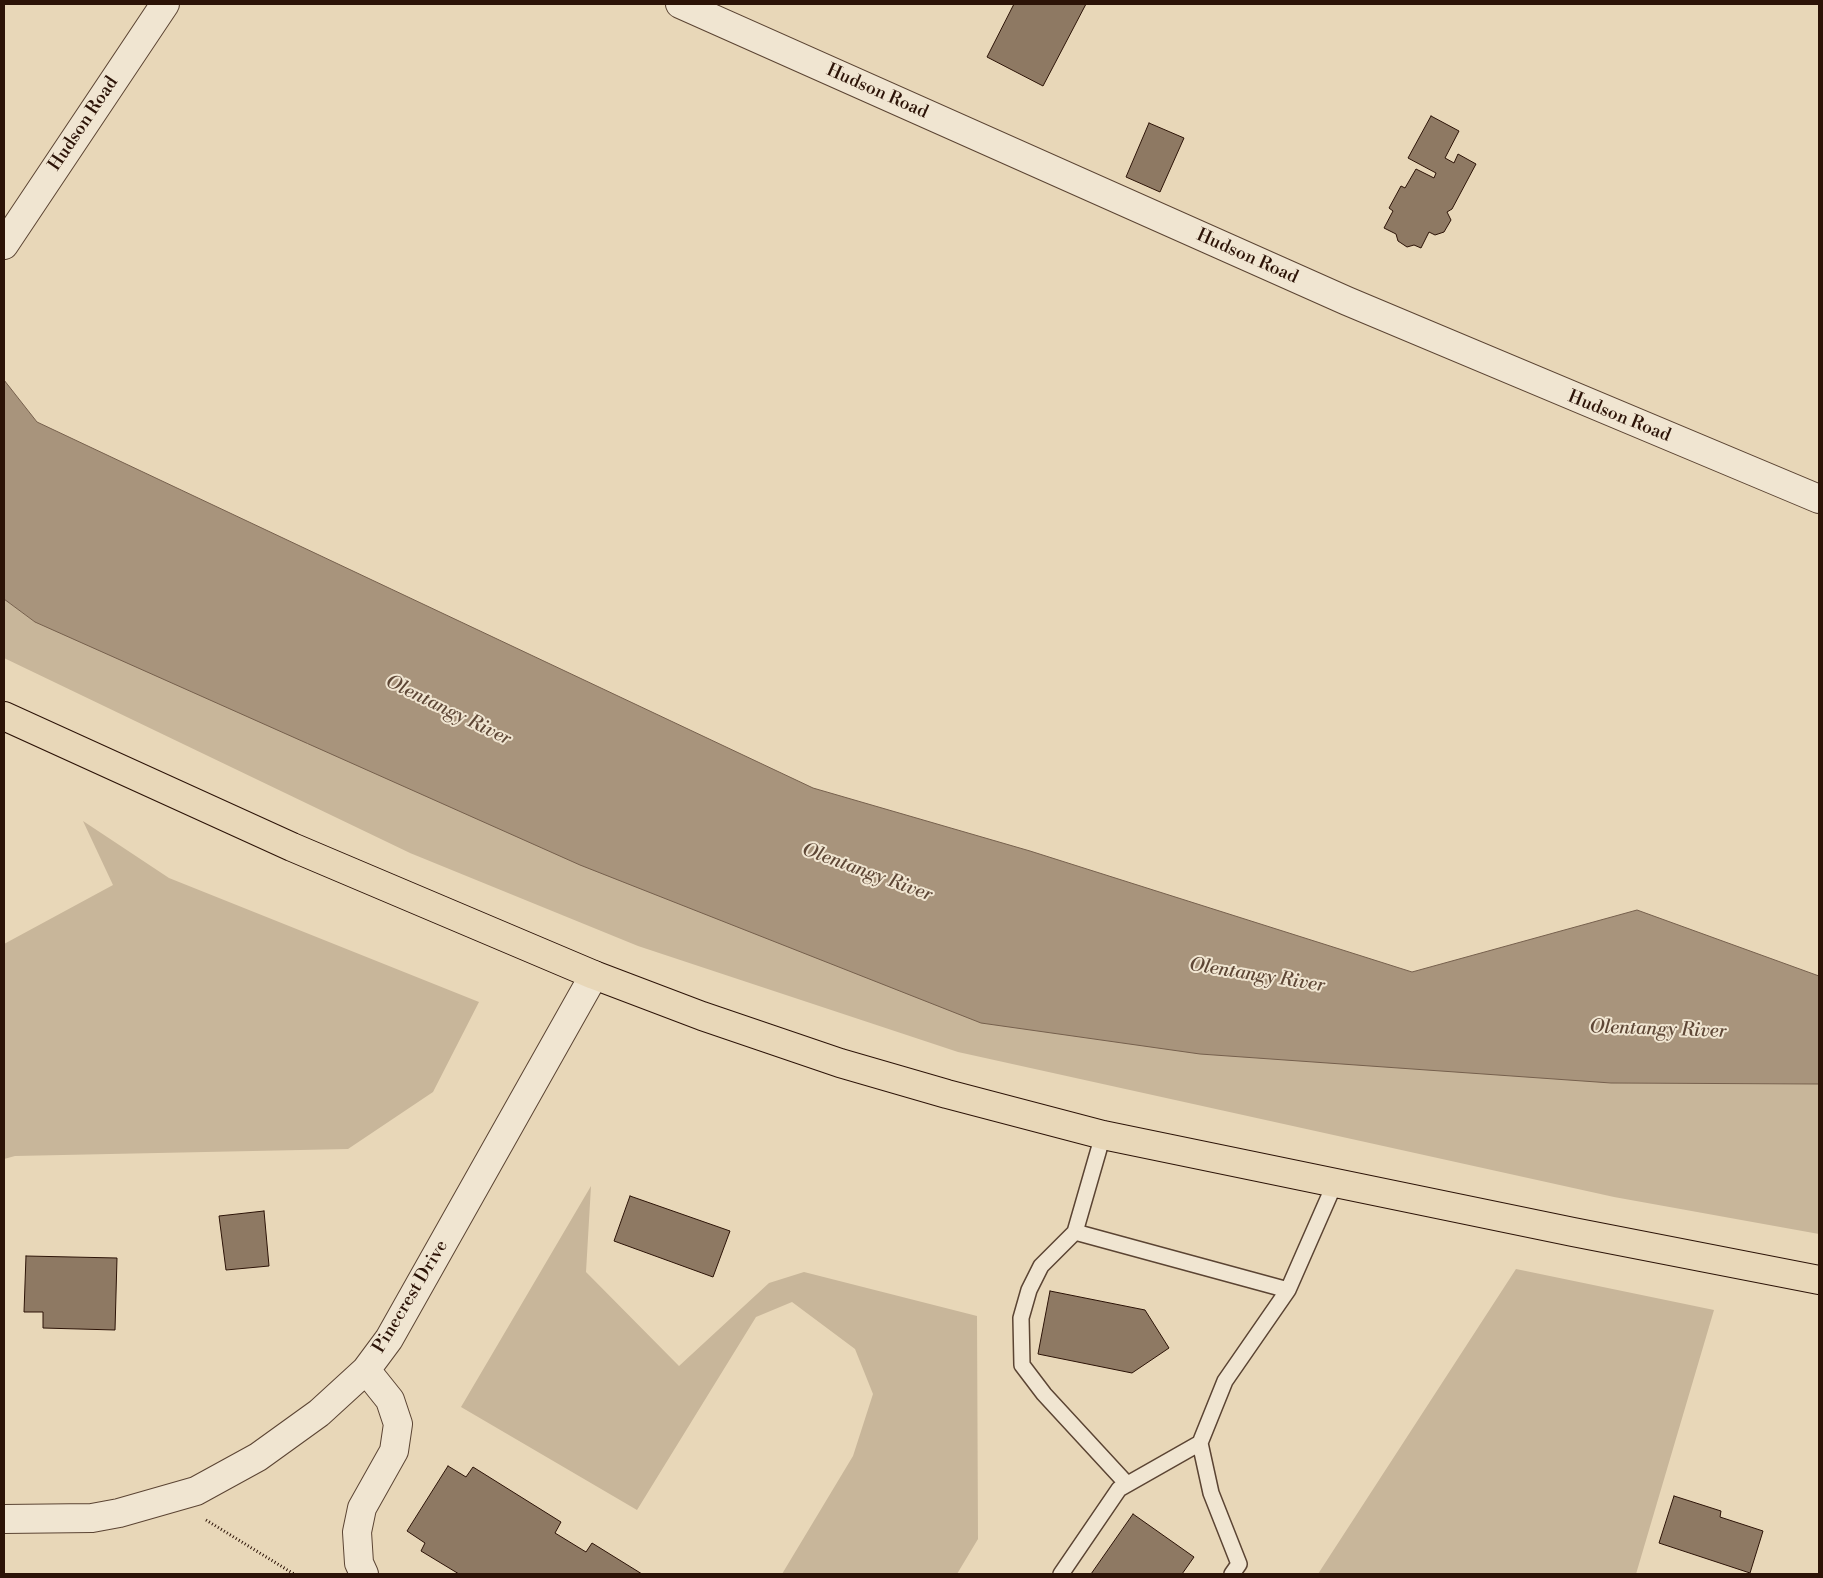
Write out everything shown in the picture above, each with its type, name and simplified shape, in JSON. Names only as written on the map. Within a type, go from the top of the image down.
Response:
[{"type":"highway","points":[[4,716],[292,847],[594,975],[702,1016],[840,1063],[947,1094],[1103,1135],[1819,1280]]},
{"type":"street","name":"Hudson Road","points":[[4,245],[165,4]]},
{"type":"street","name":"Hudson Road","points":[[680,4],[1347,301],[1819,499]]},
{"type":"street","name":"Pinecrest Drive","points":[[4,1519],[92,1518],[119,1513],[196,1491],[258,1457],[319,1413],[366,1370],[389,1339],[594,975]]},
{"type":"street","points":[[364,1574],[359,1562],[357,1532],[362,1508],[394,1451],[398,1424],[390,1400],[366,1370]]},
{"type":"lane","points":[[1103,1135],[1075,1232],[1041,1266],[1029,1290],[1021,1318],[1022,1365],[1044,1394],[1127,1484]]},
{"type":"lane","points":[[1232,1574],[1239,1564],[1211,1493],[1200,1443],[1225,1381],[1288,1290],[1335,1183]]},
{"type":"lane","points":[[1075,1232],[1288,1290]]},
{"type":"lane","points":[[1061,1574],[1119,1489],[1200,1443]]},
{"type":"path","points":[[206,1519],[294,1574]]},
{"type":"shaded area","points":[[4,599],[35,622],[1611,1083],[1819,1084],[1819,1234],[1614,1197],[958,1052],[638,946],[410,853],[4,658]]},
{"type":"shaded area","points":[[83,821],[169,878],[479,1002],[433,1092],[348,1149],[15,1156],[4,1159],[4,944],[113,885]]},
{"type":"shaded area","points":[[591,1186],[586,1272],[679,1366],[769,1283],[804,1272],[977,1316],[978,1539],[957,1574],[782,1574],[853,1456],[873,1394],[855,1349],[792,1302],[756,1317],[637,1510],[461,1407]]},
{"type":"shaded area","points":[[1516,1269],[1714,1310],[1636,1574],[1318,1574]]},
{"type":"water","name":"Olentangy River","points":[[4,380],[37,422],[813,788],[1030,851],[1412,972],[1637,910],[1819,976],[1819,1084],[1611,1083],[1200,1054],[981,1023],[580,865],[35,622],[4,599]]},
{"type":"building","points":[[1014,4],[1086,4],[1043,86],[987,57]]},
{"type":"building","points":[[1431,116],[1459,131],[1445,158],[1454,163],[1458,154],[1476,164],[1452,209],[1447,212],[1451,220],[1444,232],[1435,235],[1429,232],[1421,248],[1414,245],[1407,247],[1398,241],[1396,234],[1384,228],[1393,211],[1389,208],[1401,186],[1405,188],[1416,169],[1434,178],[1436,173],[1408,158]]},
{"type":"building","points":[[1149,123],[1184,138],[1160,192],[1126,177]]},
{"type":"building","points":[[630,1196],[730,1231],[713,1277],[614,1241]]},
{"type":"building","points":[[264,1211],[269,1266],[226,1270],[219,1216]]},
{"type":"building","points":[[26,1256],[117,1258],[115,1330],[43,1328],[43,1312],[24,1312]]},
{"type":"building","points":[[1050,1291],[1145,1310],[1169,1348],[1132,1373],[1038,1354]]},
{"type":"building","points":[[448,1466],[466,1477],[473,1467],[561,1522],[555,1533],[586,1552],[592,1543],[642,1574],[459,1574],[421,1551],[425,1543],[407,1531]]},
{"type":"building","points":[[1674,1496],[1721,1511],[1720,1517],[1763,1531],[1750,1573],[1659,1543]]},
{"type":"building","points":[[1133,1514],[1194,1557],[1182,1574],[1091,1574]]}]
